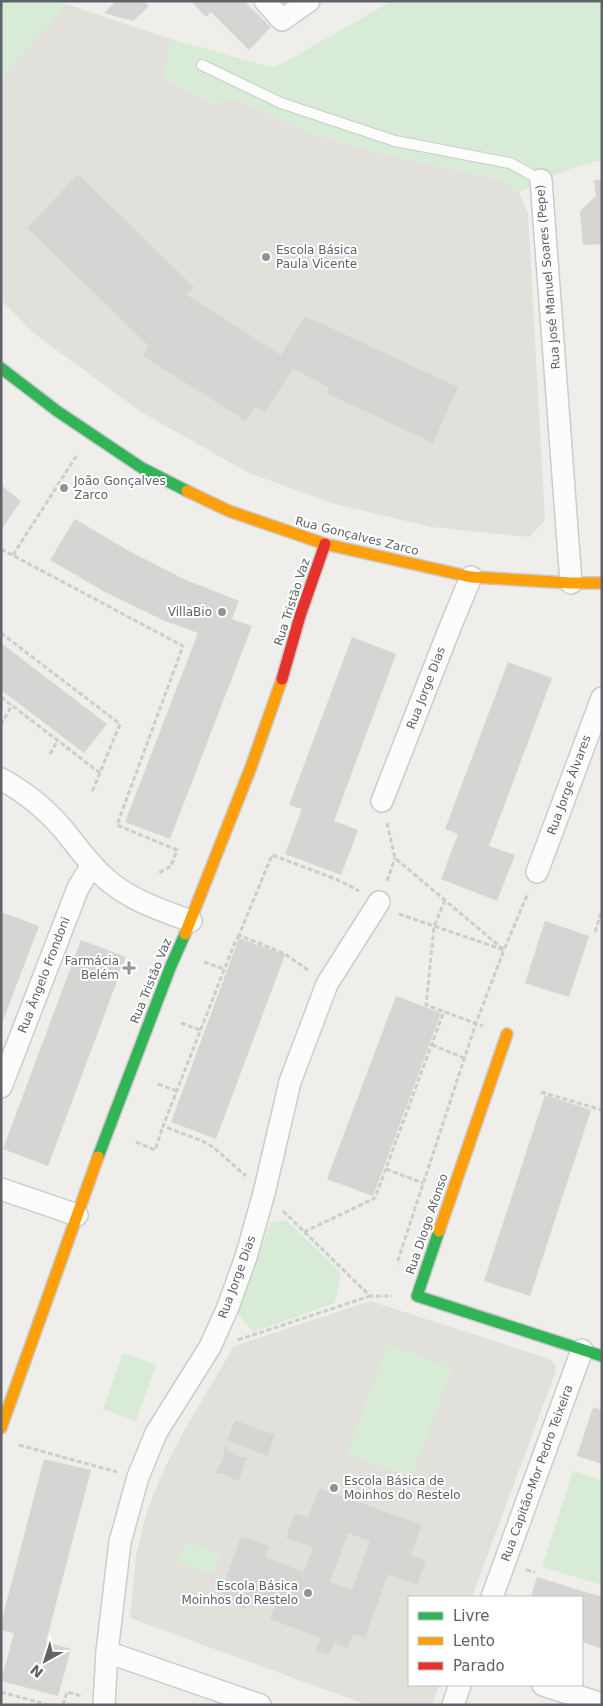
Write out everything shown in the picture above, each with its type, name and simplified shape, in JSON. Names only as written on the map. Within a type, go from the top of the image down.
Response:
[{"type":"street","points":[[265,1],[282,20],[309,1]]},
{"type":"street","name":"Rua José Manuel Soares (Pepe)","points":[[542,180],[570,584]]},
{"type":"street","name":"Rua Gonçalves Zarco","points":[[1,368],[57,411],[142,468],[202,499],[284,531],[325,544],[471,577],[570,584],[602,583]]},
{"type":"street","name":"Rua Tristão Vaz","points":[[1,1428],[170,968],[191,921],[251,767],[325,544]]},
{"type":"street","name":"Rua Jorge Dias","points":[[382,801],[471,577]]},
{"type":"street","name":"Rua Jorge Álvares","points":[[537,872],[602,698]]},
{"type":"street","points":[[1,779],[24,792],[43,808],[104,878],[146,904],[191,921]]},
{"type":"street","name":"Rua Ângelo Frondoni","points":[[1,1087],[78,888],[92,865]]},
{"type":"street","name":"Rua Jorge Dias","points":[[104,1705],[107,1652],[120,1542],[138,1478],[156,1433],[210,1348],[228,1307],[246,1258],[264,1193],[290,1082],[327,984],[383,893]]},
{"type":"street","name":"Rua Diogo Afonso","points":[[417,1296],[507,1034]]},
{"type":"street","points":[[1,1188],[78,1216]]},
{"type":"street","points":[[417,1296],[602,1356]]},
{"type":"street","name":"Rua Capitão-Mor Pedro Teixeira","points":[[492,1596],[582,1350]]},
{"type":"street","points":[[107,1652],[260,1705]]},
{"type":"street","points":[[453,1705],[460,1686]]},
{"type":"street","points":[[546,1686],[602,1704]]},
{"type":"lane","name":"Rua José Manuel Soares (Pepe)","points":[[202,66],[281,103],[395,141],[510,163],[542,180]]},
{"type":"path","points":[[12,555],[90,434]]},
{"type":"path","points":[[1,549],[183,646],[117,825],[177,850],[171,866],[157,874]]},
{"type":"path","points":[[1,633],[120,724],[92,792]]},
{"type":"path","points":[[1,697],[100,773]]},
{"type":"path","points":[[1,725],[12,705]]},
{"type":"path","points":[[50,754],[58,740]]},
{"type":"path","points":[[327,984],[285,954],[240,935],[272,855],[338,880],[383,893],[395,858],[382,801]]},
{"type":"path","points":[[395,858],[504,950]]},
{"type":"path","points":[[417,1296],[398,1260],[476,1023],[537,872]]},
{"type":"path","points":[[445,900],[434,927],[426,1004],[507,1034]]},
{"type":"path","points":[[594,932],[602,910]]},
{"type":"path","points":[[406,917],[504,950]]},
{"type":"path","points":[[204,962],[224,969]]},
{"type":"path","points":[[304,1232],[375,1198],[444,1011]]},
{"type":"path","points":[[181,1023],[200,1030]]},
{"type":"path","points":[[432,1046],[464,1058]]},
{"type":"path","points":[[158,1084],[177,1090]]},
{"type":"path","points":[[541,1092],[602,1110]]},
{"type":"path","points":[[136,1142],[155,1150],[163,1126]]},
{"type":"path","points":[[386,1168],[423,1183]]},
{"type":"path","points":[[210,1348],[370,1296]]},
{"type":"path","points":[[11,1443],[96,1466]]},
{"type":"path","points":[[1,1692],[49,1705]]},
{"type":"shaded area","name":"Escola Básica Paula Vicente","points":[[66,4],[171,39],[164,79],[212,103],[238,99],[306,132],[375,152],[501,180],[519,192],[528,214],[545,520],[529,537],[431,527],[331,503],[249,473],[141,412],[32,332],[1,300],[1,78]]},
{"type":"shaded area","name":"Escola Básica de Moinhos do Restelo","points":[[370,1301],[550,1359],[556,1365],[555,1373],[472,1596],[408,1596],[408,1686],[439,1686],[432,1705],[367,1705],[130,1618],[136,1555],[147,1511],[166,1465],[234,1346]]},
{"type":"green space","points":[[1,1],[56,1],[66,4],[1,78]]},
{"type":"green space","points":[[392,1],[602,1],[602,160],[560,173],[519,192],[501,180],[375,152],[306,132],[238,99],[212,103],[164,79],[171,39],[274,68]]},
{"type":"green space","points":[[286,1220],[341,1273],[335,1303],[253,1332],[237,1313],[270,1223]]},
{"type":"green space","points":[[388,1344],[452,1369],[411,1478],[347,1453]]},
{"type":"green space","points":[[123,1353],[156,1365],[136,1421],[103,1409]]},
{"type":"green space","points":[[573,1471],[602,1480],[602,1585],[542,1567]]},
{"type":"green space","points":[[184,1542],[220,1553],[213,1574],[178,1563]]},
{"type":"building","points":[[116,1],[143,1],[149,6],[133,21],[104,13]]},
{"type":"building","points":[[191,1],[244,1],[271,27],[249,50],[211,12],[206,17]]},
{"type":"building","points":[[78,174],[194,287],[187,295],[281,355],[305,316],[458,387],[433,443],[326,393],[329,388],[293,368],[265,412],[255,406],[246,421],[143,356],[149,346],[27,228]]},
{"type":"building","points":[[594,180],[602,180],[602,244],[583,245],[580,211],[596,196]]},
{"type":"building","points":[[1,485],[21,501],[1,530]]},
{"type":"building","points":[[75,519],[129,551],[186,580],[239,601],[232,619],[252,626],[170,839],[125,822],[198,633],[165,621],[105,592],[50,560]]},
{"type":"building","points":[[352,637],[396,654],[334,821],[358,830],[341,875],[285,854],[302,809],[289,805]]},
{"type":"building","points":[[1,643],[107,724],[84,753],[1,690]]},
{"type":"building","points":[[508,662],[552,678],[489,846],[515,855],[497,901],[441,879],[458,834],[445,829]]},
{"type":"building","points":[[1,912],[39,926],[1,1026]]},
{"type":"building","points":[[545,921],[589,936],[569,997],[525,983]]},
{"type":"building","points":[[239,938],[285,955],[216,1139],[171,1122]]},
{"type":"building","points":[[81,940],[126,957],[48,1166],[3,1149]]},
{"type":"building","points":[[396,996],[441,1013],[373,1196],[327,1179]]},
{"type":"building","points":[[545,1095],[591,1110],[530,1296],[484,1281]]},
{"type":"building","points":[[593,1407],[602,1410],[602,1464],[577,1456]]},
{"type":"building","points":[[235,1420],[275,1435],[267,1456],[227,1440]]},
{"type":"building","points":[[224,1446],[238,1457],[248,1457],[239,1481],[221,1473],[214,1473],[223,1461]]},
{"type":"building","points":[[44,1459],[91,1470],[46,1642],[71,1649],[58,1696],[1,1681],[14,1633],[1,1630],[1,1623]]},
{"type":"building","points":[[319,1488],[422,1525],[411,1555],[426,1561],[417,1585],[388,1574],[365,1638],[353,1634],[347,1648],[334,1643],[329,1655],[316,1651],[321,1638],[270,1619],[275,1606],[250,1597],[246,1609],[219,1599],[241,1536],[269,1546],[265,1557],[304,1572],[313,1547],[286,1538],[295,1513],[308,1518]],"holes":[[[348,1533],[370,1541],[352,1590],[330,1582]]]},
{"type":"building","points":[[537,1577],[602,1597],[602,1649],[583,1642],[583,1596],[531,1596]]},
{"type":"traffic: fast","points":[[1,368],[57,411],[142,468],[187,491]]},
{"type":"traffic: fast","points":[[98,1157],[170,968],[185,934]]},
{"type":"traffic: fast","points":[[439,1231],[417,1296],[602,1356]]},
{"type":"traffic: slow","points":[[187,491],[229,511],[325,544],[471,577],[602,583]]},
{"type":"traffic: slow","points":[[185,934],[251,767],[282,679]]},
{"type":"traffic: slow","points":[[439,1231],[507,1034]]},
{"type":"traffic: slow","points":[[1,1428],[98,1157]]},
{"type":"traffic: jam","points":[[282,679],[300,616],[325,544]]},
{"type":"place","name":"Escola Básica Paula Vicente","points":[[266,257]]},
{"type":"place","name":"João Gonçalves Zarco","points":[[64,488]]},
{"type":"place","name":"VillaBio","points":[[222,612]]},
{"type":"place","name":"Farmácia Belém","points":[[129,968]]},
{"type":"place","name":"Escola Básica de Moinhos do Restelo","points":[[334,1488]]},
{"type":"place","name":"Escola Básica Moinhos do Restelo","points":[[308,1593]]}]
